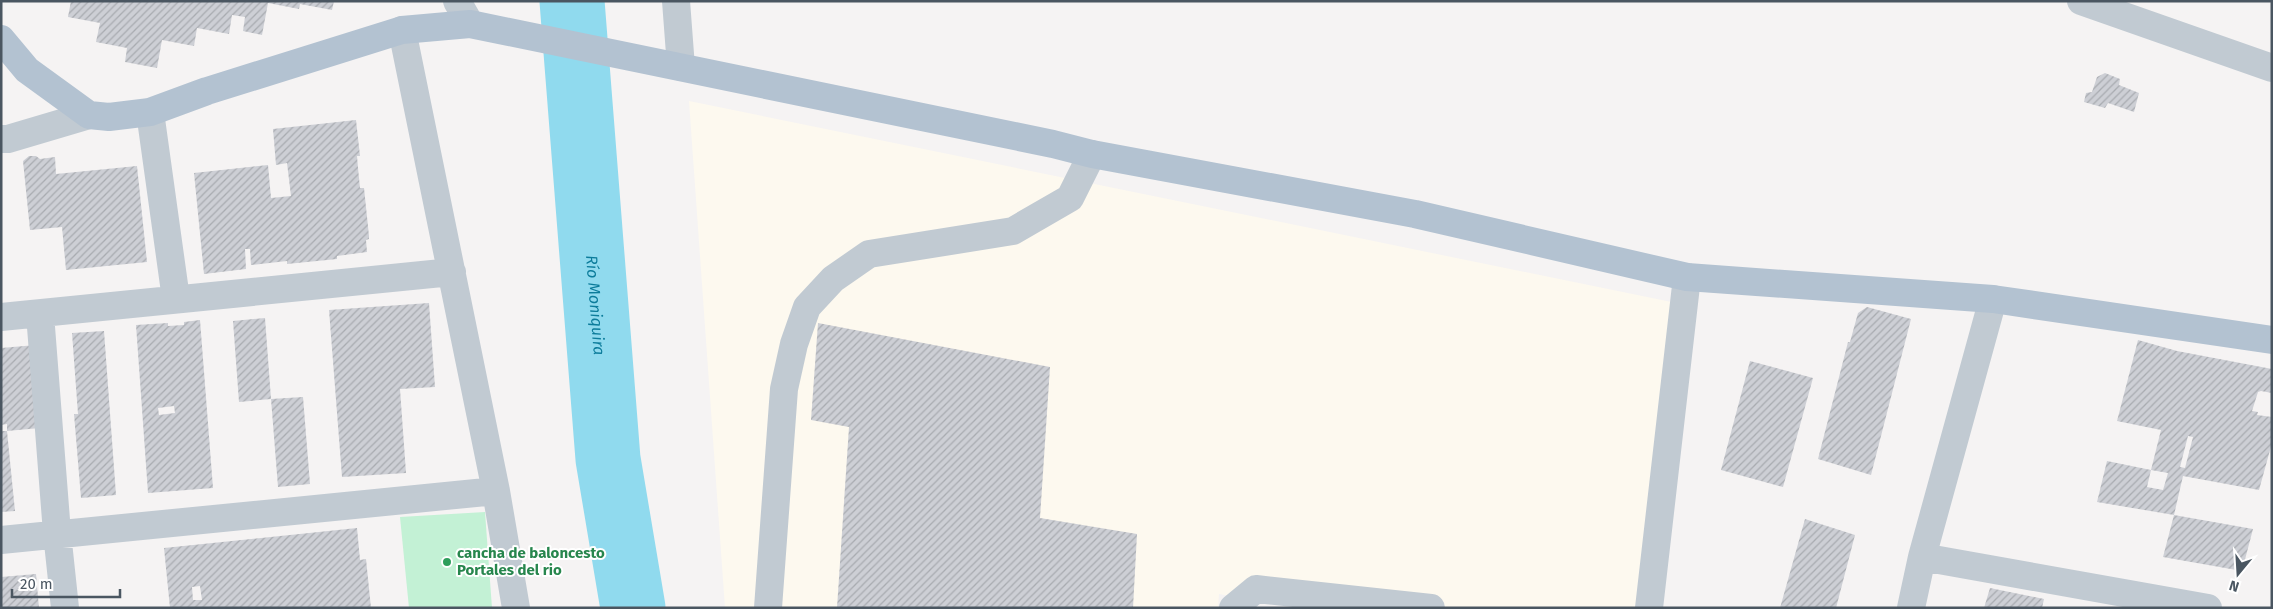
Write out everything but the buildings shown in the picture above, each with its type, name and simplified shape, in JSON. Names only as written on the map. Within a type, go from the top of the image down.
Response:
[{"type":"main road","points":[[1,39],[27,70],[88,115],[109,117],[150,112],[402,30],[463,13],[510,32],[1053,144],[1092,154],[1414,214],[1687,277],[1992,299],[2272,340]]},
{"type":"street","points":[[676,1],[681,68]]},
{"type":"street","points":[[2081,1],[2272,68]]},
{"type":"street","points":[[402,30],[496,491],[516,608]]},
{"type":"street","points":[[150,112],[176,299]]},
{"type":"street","points":[[1,139],[88,115]]},
{"type":"street","points":[[768,608],[784,389],[794,344],[807,307],[833,279],[869,254],[1013,231],[1070,198],[1092,154]]},
{"type":"street","points":[[1,318],[452,272]]},
{"type":"street","points":[[1649,608],[1687,277]]},
{"type":"street","points":[[1911,608],[1922,557],[1992,299]]},
{"type":"street","points":[[40,314],[57,534],[65,608]]},
{"type":"street","points":[[1,540],[496,491]]},
{"type":"street","points":[[1922,557],[2208,608]]},
{"type":"street","points":[[1233,608],[1256,589],[1431,608]]},
{"type":"shaded area","points":[[689,101],[1691,306],[1655,608],[1297,608],[1219,594],[1218,608],[725,608]]},
{"type":"green space","name":"cancha de baloncesto Portales del rio","points":[[485,512],[492,608],[409,608],[400,517]]},
{"type":"waterway","name":"Río Moniquira","points":[[572,1],[608,459],[633,608]]},
{"type":"place","name":"cancha de baloncesto Portales del rio","points":[[447,562]]}]
